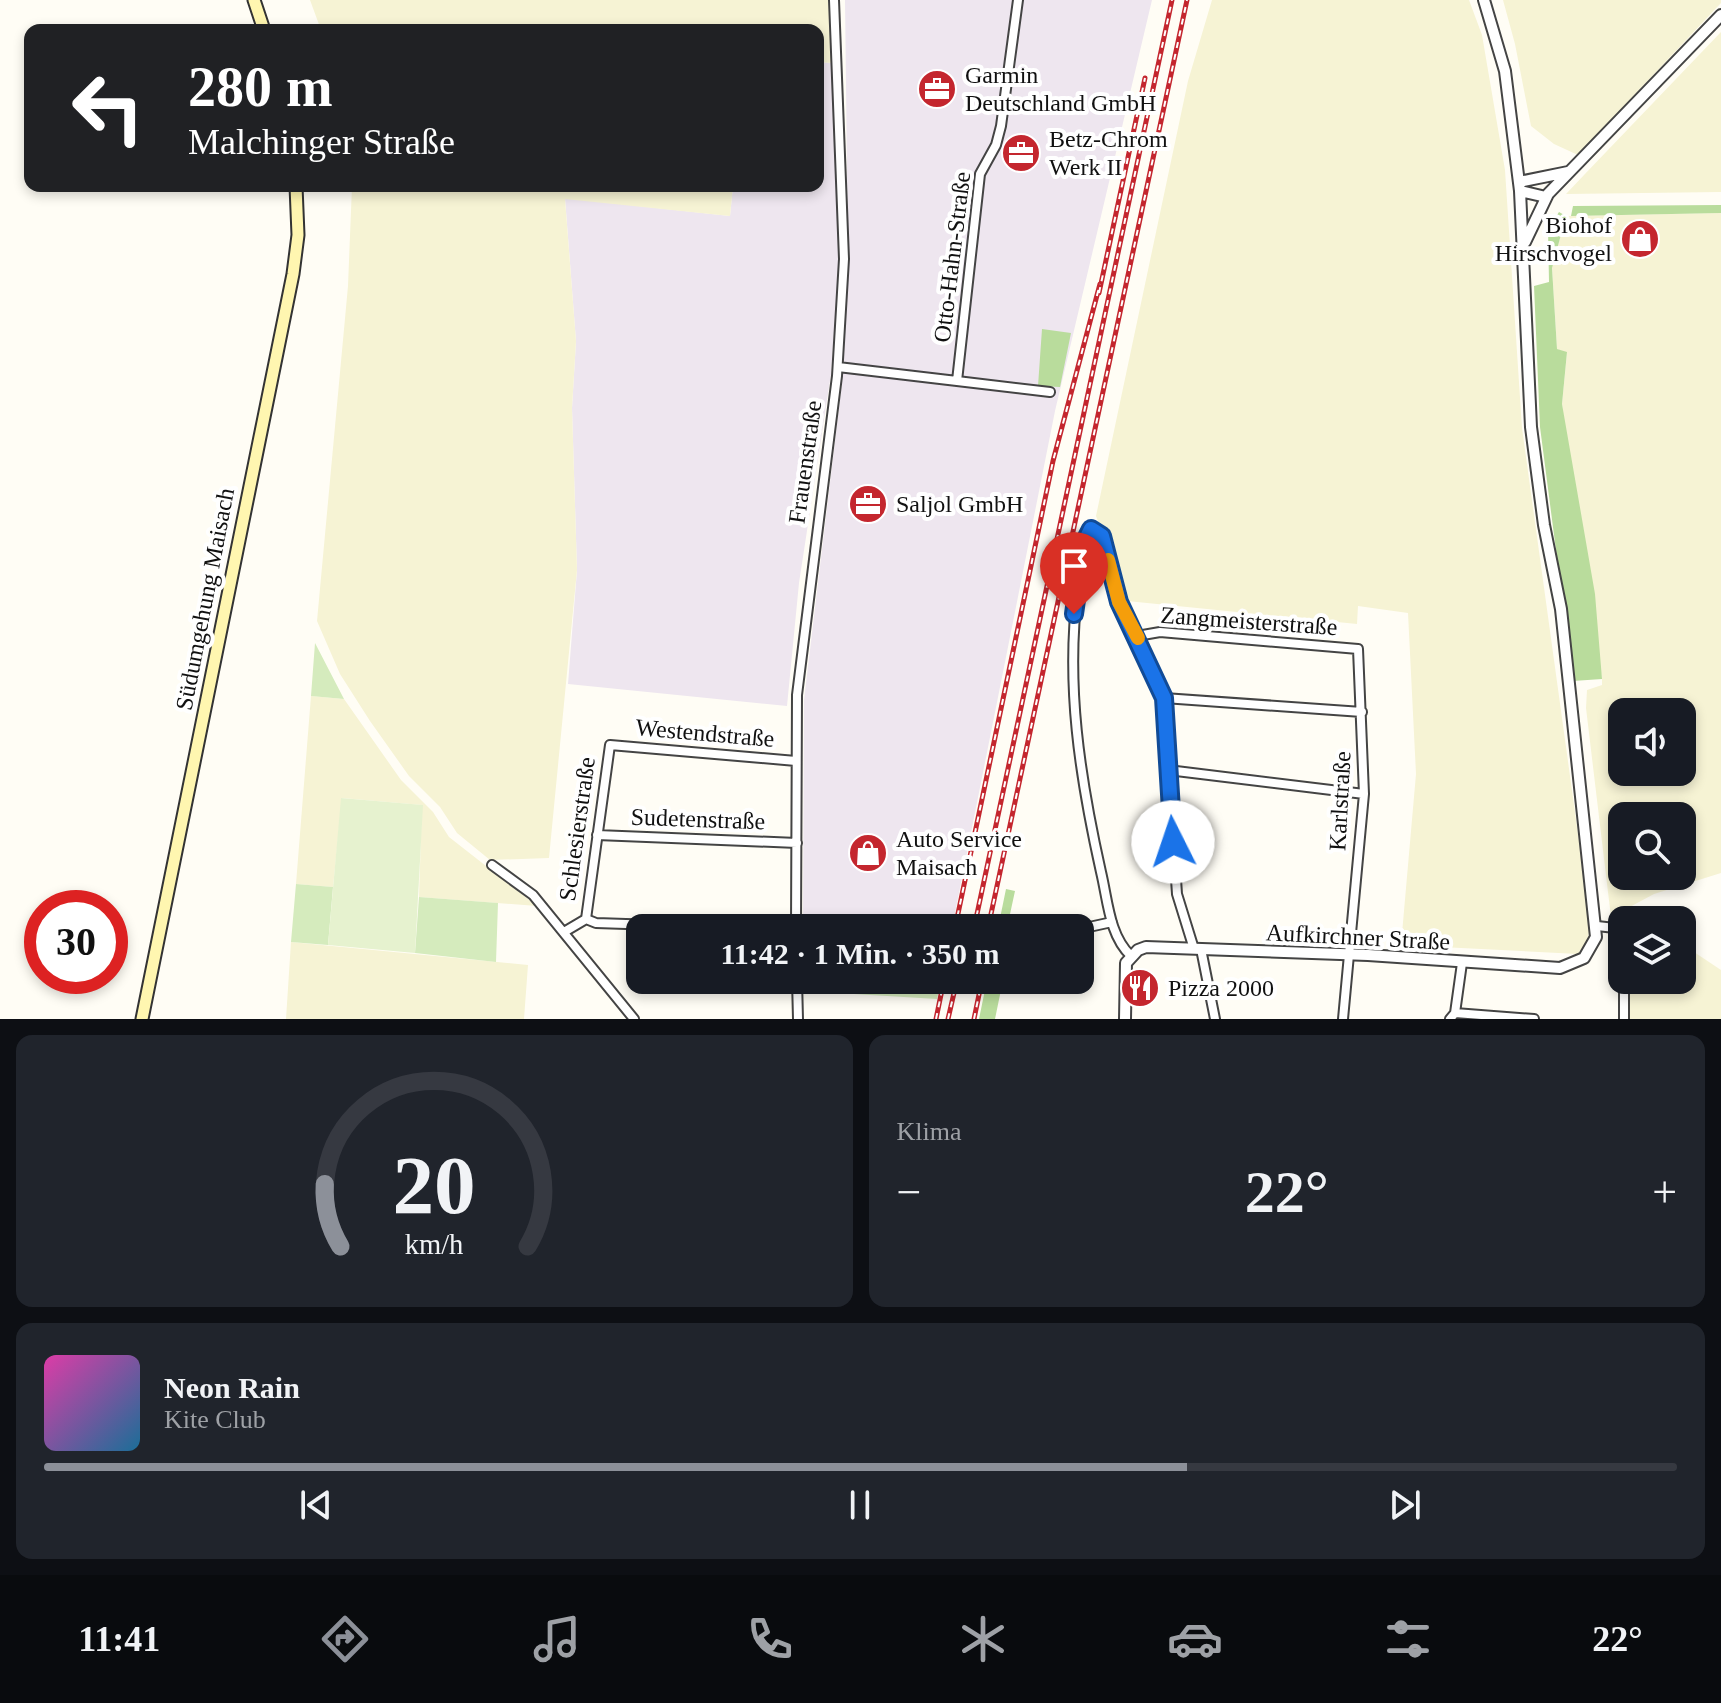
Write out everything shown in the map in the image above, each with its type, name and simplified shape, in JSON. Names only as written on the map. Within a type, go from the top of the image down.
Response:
[{"type":"main road","points":[[254,0],[262,24]]},
{"type":"main road","name":"Südumgehung Maisach","points":[[142,1019],[293,274],[298,235],[296,192]]},
{"type":"street","name":"Frauenstraße","points":[[796,914],[796,761],[801,645],[838,367],[844,247],[834,0]]},
{"type":"street","name":"Otto-Hahn-Straße","points":[[957,381],[980,174],[996,145],[1001,126],[1018,0]]},
{"type":"street","points":[[1484,0],[1505,71],[1520,186],[1531,427],[1544,525],[1561,609],[1597,926],[1608,927]]},
{"type":"street","points":[[1523,248],[1546,197],[1721,15]]},
{"type":"street","points":[[1520,186],[1570,171]]},
{"type":"street","points":[[1520,186],[1546,197]]},
{"type":"street","points":[[838,367],[1050,392]]},
{"type":"street","points":[[1125,1019],[1123,974],[1131,956],[1118,944],[1090,823],[1076,731],[1071,661],[1084,543],[1091,529],[1102,536],[1119,602],[1164,698],[1177,894],[1197,949],[1215,1019]]},
{"type":"street","name":"Zangmeisterstraße","points":[[1137,636],[1160,632],[1358,649]]},
{"type":"street","name":"Karlstraße","points":[[1343,1019],[1364,794],[1358,649]]},
{"type":"street","points":[[1164,698],[1362,712]]},
{"type":"street","name":"Westendstraße","points":[[610,745],[796,761]]},
{"type":"street","name":"Schlesierstraße","points":[[586,919],[610,745]]},
{"type":"street","points":[[1168,770],[1364,794]]},
{"type":"street","name":"Sudetenstraße","points":[[597,835],[797,843]]},
{"type":"street","points":[[492,865],[533,895],[634,1019]]},
{"type":"street","points":[[564,932],[586,919],[596,923],[626,924]]},
{"type":"street","points":[[1094,926],[1112,922]]},
{"type":"street","name":"Aufkirchner Straße","points":[[1131,956],[1146,947],[1348,954],[1560,968],[1573,965],[1591,949],[1597,926]]},
{"type":"street","points":[[1462,963],[1452,1016],[1534,1019]]},
{"type":"street","points":[[797,994],[798,1019]]},
{"type":"street","points":[[1624,994],[1624,1019]]},
{"type":"shaded area","points":[[310,0],[829,0],[832,63],[824,62],[824,24],[319,24]]},
{"type":"shaded area","points":[[845,0],[1152,0],[1055,411],[955,914],[803,914],[804,700],[843,374],[848,258]]},
{"type":"shaded area","points":[[1212,0],[1469,0],[1482,35],[1505,170],[1522,428],[1590,921],[1588,940],[1578,954],[1401,945],[1416,774],[1408,613],[1358,606],[1357,624],[1127,601],[1096,516],[1188,81]]},
{"type":"shaded area","points":[[1503,0],[1721,0],[1721,3],[1578,155],[1554,144],[1531,126]]},
{"type":"shaded area","points":[[1721,32],[1721,192],[1566,194],[1584,175]]},
{"type":"shaded area","points":[[824,62],[832,63],[839,259],[831,374],[799,583],[787,706],[568,684],[577,570],[572,408],[576,341],[565,198],[730,216],[732,192],[824,192]]},
{"type":"shaded area","points":[[352,192],[732,192],[730,216],[565,199],[576,341],[572,408],[577,570],[549,858],[490,860],[457,833],[440,807],[409,776],[370,721],[340,674],[317,621],[348,286]]},
{"type":"shaded area","points":[[1721,213],[1721,873],[1696,881],[1696,802],[1608,802],[1608,890],[1667,890],[1632,906],[1610,906],[1586,708],[1587,690],[1602,685],[1602,679],[1565,431],[1562,404],[1567,353],[1557,349],[1552,267],[1566,216]]},
{"type":"shaded area","points":[[311,696],[344,699],[401,780],[433,812],[449,837],[537,906],[419,897],[422,805],[342,798],[333,887],[296,884]]},
{"type":"shaded area","points":[[291,942],[528,965],[524,1019],[286,1019]]},
{"type":"shaded area","points":[[1696,953],[1721,970],[1721,1019],[1629,1019],[1628,994],[1696,994]]},
{"type":"green space","points":[[1721,205],[1721,213],[1571,216],[1573,206]]},
{"type":"green space","points":[[1559,212],[1566,216],[1552,268],[1557,349],[1567,352],[1562,404],[1595,594],[1602,679],[1573,681],[1540,427],[1534,286],[1549,282],[1548,229]]},
{"type":"green space","points":[[1042,329],[1071,333],[1060,387],[1038,386]]},
{"type":"green space","points":[[315,643],[344,699],[311,696]]},
{"type":"green space","points":[[341,798],[423,805],[415,953],[328,945]]},
{"type":"green space","points":[[296,884],[333,887],[328,945],[291,942]]},
{"type":"green space","points":[[1006,889],[1015,891],[1010,914],[1001,914]]},
{"type":"green space","points":[[419,897],[498,903],[496,962],[415,953]]},
{"type":"green space","points":[[854,994],[938,994],[937,999]]},
{"type":"green space","points":[[984,994],[1000,994],[995,1019],[979,1019]]},
{"type":"railway","points":[[977,914],[1172,0]]},
{"type":"railway","points":[[991,914],[1187,0]]},
{"type":"railway","points":[[1099,293],[1145,78]]},
{"type":"railway","points":[[958,914],[1053,461],[1100,284]]},
{"type":"railway","points":[[936,1019],[941,994]]},
{"type":"railway","points":[[948,1019],[954,994]]},
{"type":"railway","points":[[974,1019],[979,994]]},
{"type":"slow traffic","points":[[1108,560],[1119,602],[1138,638]]},
{"type":"place","name":"Garmin Deutschland GmbH","points":[[937,89]]},
{"type":"place","name":"Betz-Chrom Werk II","points":[[1021,153]]},
{"type":"place","name":"Biohof Hirschvogel","points":[[1640,239]]},
{"type":"place","name":"Saljol GmbH","points":[[868,504]]},
{"type":"place","name":"Auto Service Maisach","points":[[868,853]]},
{"type":"place","name":"Pizza 2000","points":[[1140,988]]},
{"type":"route","points":[[1074,614],[1084,543],[1091,529],[1102,536],[1119,602],[1164,698],[1173,842]]}]
